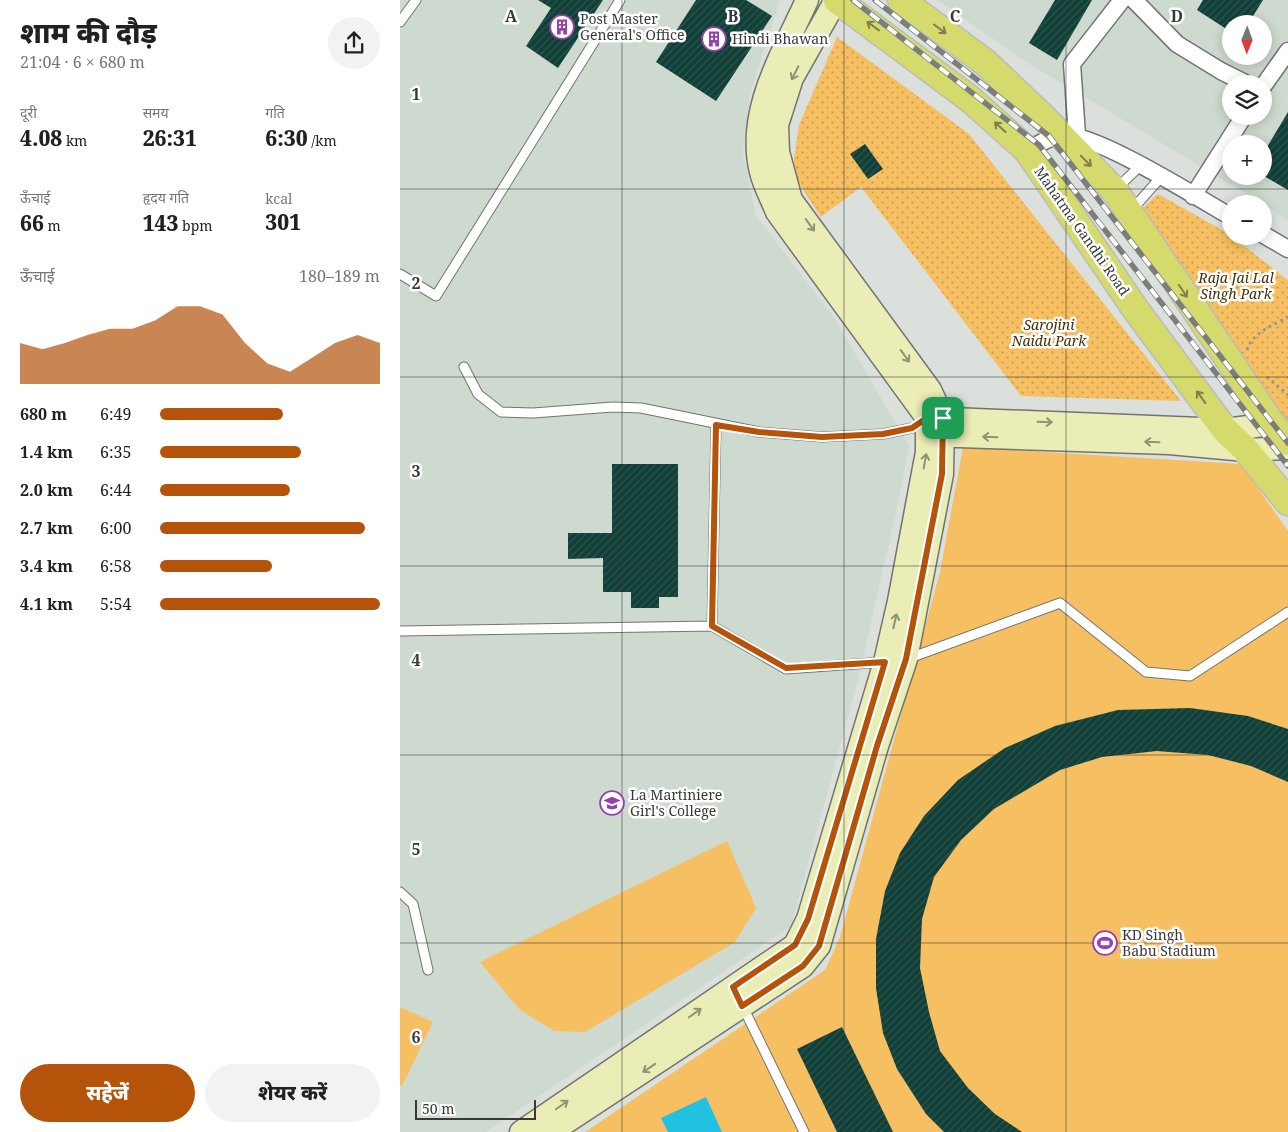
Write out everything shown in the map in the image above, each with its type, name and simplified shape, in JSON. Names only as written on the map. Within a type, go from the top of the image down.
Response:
[{"type":"main road","name":"Mahatma Gandhi Road","points":[[836,0],[970,99],[1026,150],[1136,310],[1225,430],[1246,450],[1288,502]]},
{"type":"main road","points":[[901,0],[986,63],[1068,135],[1130,212],[1280,433]]},
{"type":"street","points":[[807,0],[763,99],[756,141],[761,174],[777,212],[930,427]]},
{"type":"street","points":[[551,1132],[738,996],[795,945],[808,919],[895,660],[909,553],[930,427],[930,390],[791,200],[778,152],[777,125],[792,78],[836,0]]},
{"type":"street","points":[[1068,135],[1072,64],[1122,0]]},
{"type":"street","points":[[1134,0],[1177,44],[1229,75]]},
{"type":"street","points":[[1271,75],[1288,51]]},
{"type":"street","points":[[1193,196],[1238,125]]},
{"type":"street","points":[[1026,150],[1068,135],[1140,166],[1222,212]]},
{"type":"street","points":[[1272,240],[1288,249]]},
{"type":"street","points":[[930,427],[1225,430],[1280,433]]},
{"type":"street","points":[[930,427],[1246,450],[1288,448]]},
{"type":"street","points":[[521,1132],[738,996]]},
{"type":"lane","points":[[400,22],[416,0]]},
{"type":"lane","points":[[400,274],[436,296],[620,0]]},
{"type":"lane","points":[[1115,191],[1140,166]]},
{"type":"lane","points":[[1130,212],[1161,177]]},
{"type":"lane","points":[[464,368],[478,394],[501,412],[533,413],[614,407],[641,408],[716,425],[759,432],[822,437],[883,434],[930,427]]},
{"type":"lane","points":[[712,626],[716,425]]},
{"type":"lane","points":[[400,631],[712,626],[786,668],[895,660],[1060,603],[1146,672],[1190,676],[1288,612]]},
{"type":"lane","points":[[400,892],[413,904],[428,970]]},
{"type":"lane","points":[[738,996],[804,1132]]},
{"type":"path","points":[[1252,358],[1247,351],[1248,345],[1262,330],[1288,317]]},
{"type":"path","points":[[1261,370],[1288,395]]},
{"type":"shaded area","name":"La Martiniere Girl's College","points":[[400,0],[780,0],[750,94],[743,153],[756,216],[833,316],[909,446],[899,499],[858,680],[791,926],[486,1132],[400,1132]]},
{"type":"shaded area","points":[[937,0],[1288,0],[1288,221],[1272,210],[1272,195],[1249,195],[1232,185],[1272,185],[1272,135],[1222,135],[1222,179],[1023,60]]},
{"type":"green space","name":"Sarojini Naidu Park","points":[[837,37],[969,134],[1181,401],[1021,396],[861,187],[821,217],[792,173],[799,125]]},
{"type":"green space","name":"Raja Jai Lal Singh Park","points":[[1158,194],[1222,230],[1222,245],[1243,245],[1288,280],[1288,427],[1142,209]]},
{"type":"green space","points":[[963,447],[1241,464],[1288,531],[1288,1132],[585,1132],[825,970],[840,937],[940,572]]},
{"type":"green space","points":[[727,841],[756,908],[735,942],[585,1032],[554,1031],[520,1010],[480,962]]},
{"type":"green space","points":[[400,1007],[433,1022],[402,1086],[400,1085]]},
{"type":"water","points":[[706,1097],[722,1132],[668,1132],[661,1118]]},
{"type":"building","name":"Post Master General's Office","points":[[538,0],[603,0],[558,68],[526,46],[551,8]]},
{"type":"building","name":"Hindi Bhawan","points":[[696,0],[746,0],[772,16],[716,101],[656,62]]},
{"type":"building","points":[[1055,0],[1092,0],[1057,60],[1029,43]]},
{"type":"building","points":[[1203,0],[1263,0],[1254,15],[1222,15],[1222,26],[1197,10]]},
{"type":"building","points":[[1288,112],[1288,190],[1272,181],[1272,139]]},
{"type":"building","points":[[865,144],[883,169],[868,179],[850,154]]},
{"type":"building","points":[[612,464],[678,464],[678,597],[659,597],[659,608],[631,608],[631,592],[603,592],[603,558],[568,559],[568,533],[612,533]]},
{"type":"building","points":[[1190,708],[1248,716],[1288,729],[1288,782],[1251,766],[1208,755],[1157,751],[1102,757],[1060,770],[994,809],[961,840],[934,877],[922,919],[920,968],[929,1012],[940,1051],[968,1088],[995,1114],[1022,1132],[944,1132],[926,1114],[897,1069],[883,1033],[876,988],[876,939],[885,891],[900,853],[924,816],[958,780],[1005,748],[1055,726],[1118,710]]},
{"type":"building","points":[[842,1027],[893,1132],[837,1132],[797,1049]]},
{"type":"railway","points":[[853,0],[1039,145],[1288,466]]},
{"type":"railway","points":[[875,0],[1049,136],[1288,443]]},
{"type":"place","name":"Post Master General's Office","points":[[562,27]]},
{"type":"place","name":"Hindi Bhawan","points":[[714,39]]},
{"type":"place","name":"La Martiniere Girl's College","points":[[612,803]]},
{"type":"place","name":"KD Singh Babu Stadium","points":[[1105,943]]},
{"type":"route","points":[[927,418],[943,418],[942,474],[906,659],[877,746],[819,946],[803,966],[742,1006],[733,987],[795,945],[808,919],[885,662],[786,668],[712,626],[716,425],[759,432],[822,437],[883,434],[912,428],[927,418]]}]
